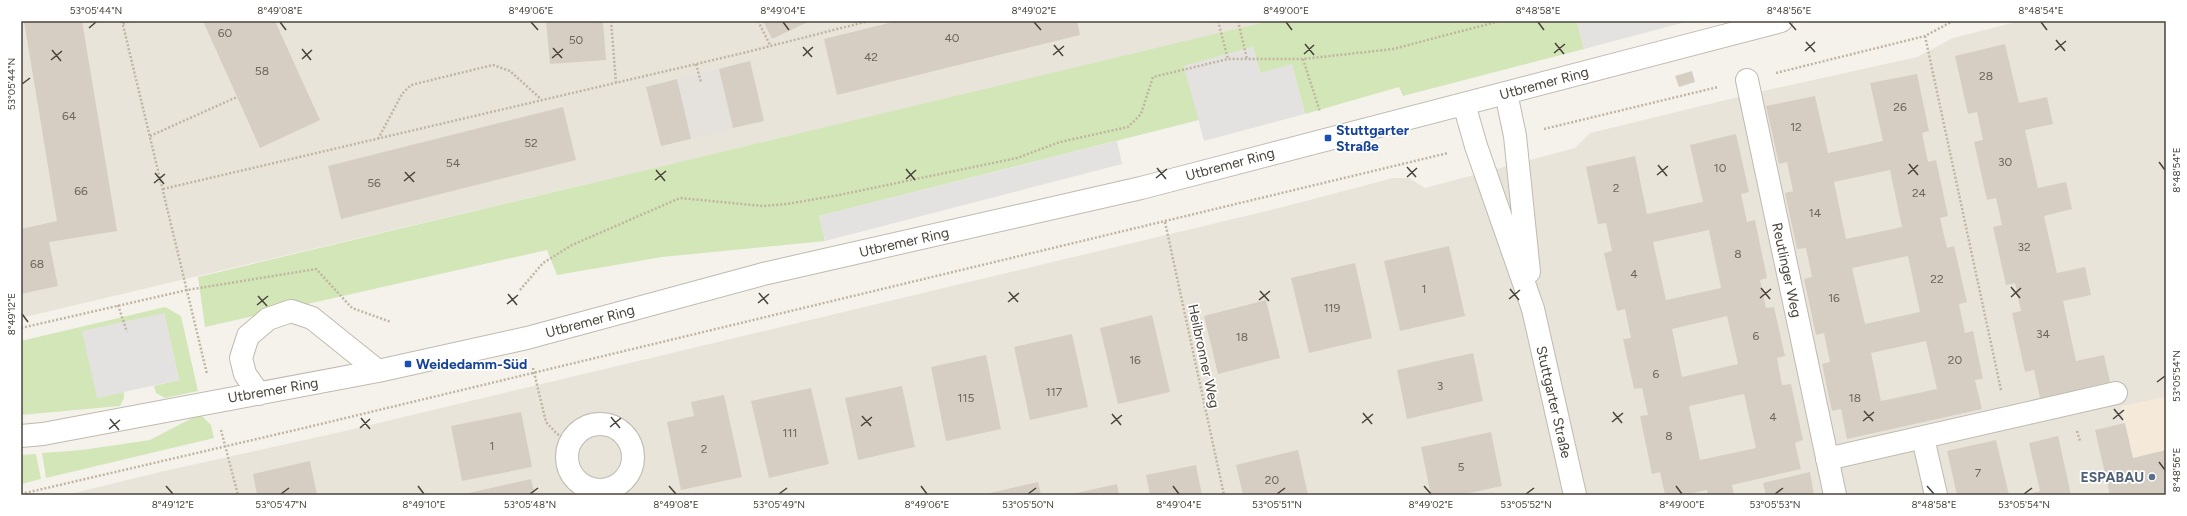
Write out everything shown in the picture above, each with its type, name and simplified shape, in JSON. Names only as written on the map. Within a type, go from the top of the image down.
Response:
[{"type":"street","name":"Utbremer Ring","points":[[21,436],[44,434],[378,371],[528,338],[763,274],[1141,188],[1781,21]]},
{"type":"street","name":"Reutlinger Weg","points":[[1747,80],[1835,495]]},
{"type":"street","name":"Stuttgarter Straße","points":[[1506,93],[1515,136],[1533,309]]},
{"type":"street","name":"Stuttgarter Straße","points":[[1464,104],[1476,146],[1533,309],[1575,495]]},
{"type":"street","points":[[259,394],[246,374],[241,358],[248,336],[268,319],[291,311],[312,318],[378,371]]},
{"type":"street","points":[[1827,459],[2116,394]]},
{"type":"street","points":[[598,424],[610,425],[620,430],[630,444],[632,460],[629,471],[622,481],[613,487],[590,492],[576,479],[567,464],[567,452],[571,441],[587,426],[598,424]]},
{"type":"street","points":[[1923,438],[1936,495]]},
{"type":"path","points":[[129,21],[123,23],[214,401]]},
{"type":"path","points":[[611,21],[616,83]]},
{"type":"path","points":[[758,21],[770,45]]},
{"type":"path","points":[[853,25],[855,21]]},
{"type":"path","points":[[163,189],[696,64],[869,21]]},
{"type":"path","points":[[1218,21],[1228,59]]},
{"type":"path","points":[[1238,21],[1247,59]]},
{"type":"path","points":[[520,290],[543,263],[572,245],[680,198],[763,206],[787,204],[839,196],[1017,158],[1060,142],[1128,127],[1141,114],[1154,77],[1228,59],[1303,59],[1393,49],[1500,21]]},
{"type":"path","points":[[1515,136],[1925,36],[1953,21]]},
{"type":"path","points":[[1925,36],[2008,418]]},
{"type":"path","points":[[1303,59],[1328,138]]},
{"type":"path","points":[[696,64],[701,82]]},
{"type":"path","points":[[378,139],[402,94],[411,85],[494,65],[510,71],[542,100]]},
{"type":"path","points":[[150,136],[237,97]]},
{"type":"path","points":[[21,494],[534,373],[1476,146]]},
{"type":"path","name":"Heilbronner Weg","points":[[1165,222],[1224,495]]},
{"type":"path","points":[[21,328],[188,290]]},
{"type":"path","points":[[118,305],[127,332]]},
{"type":"path","points":[[528,338],[534,373],[546,422],[557,434],[571,441]]},
{"type":"path","points":[[226,446],[238,495]]},
{"type":"shaded area","points":[[21,21],[1269,21],[1140,53],[21,318]]},
{"type":"shaded area","points":[[1577,21],[1689,21],[1584,49]]},
{"type":"shaded area","points":[[2020,21],[2166,21],[2166,397],[2121,407],[2141,495],[66,495],[160,472],[345,431],[1283,207],[1393,178],[1409,178],[1425,188],[1575,148],[1590,133],[1763,91],[1917,57],[1953,38]]},
{"type":"shaded area","points":[[1253,47],[1260,73],[1292,64],[1305,114],[1204,141],[1184,66]]},
{"type":"shaded area","points":[[750,61],[764,121],[661,146],[646,87]]},
{"type":"shaded area","points":[[1117,141],[1122,164],[825,241],[819,216]]},
{"type":"shaded area","points":[[164,313],[179,380],[97,398],[82,331]]},
{"type":"shaded area","points":[[2166,397],[2166,495],[2141,495],[2121,406]]},
{"type":"green space","points":[[1269,21],[1577,21],[1584,49],[1403,96],[1399,87],[1305,114],[1292,65],[1260,73],[1253,47],[1185,66],[1199,120],[819,216],[825,241],[662,257],[557,275],[547,250],[205,327],[198,277]]},
{"type":"green space","points":[[165,307],[181,316],[198,391],[165,398],[156,393],[154,386],[179,380],[164,313],[97,398],[124,392],[124,398],[120,406],[21,415],[21,341]]},
{"type":"green space","points":[[200,414],[211,425],[214,438],[46,478],[42,453],[82,450],[150,440]]},
{"type":"green space","points":[[36,454],[41,479],[21,484],[21,455]]},
{"type":"building","points":[[24,21],[82,21],[117,231],[49,242],[58,286],[21,294],[21,229],[57,221]]},
{"type":"building","points":[[203,21],[275,21],[320,120],[260,148]]},
{"type":"building","points":[[546,21],[603,21],[606,60],[550,64]]},
{"type":"building","points":[[763,21],[810,21],[772,39]]},
{"type":"building","points":[[897,21],[1077,21],[1080,35],[837,95],[824,39]]},
{"type":"building","points":[[2005,44],[2019,103],[2047,97],[2053,124],[2025,130],[2038,188],[2066,182],[2072,209],[2044,216],[2057,273],[2085,267],[2091,295],[2063,301],[2076,361],[2104,355],[2110,382],[2040,398],[2034,370],[2025,372],[2012,313],[2021,311],[2015,283],[2006,285],[1993,227],[2002,225],[1996,198],[1987,200],[1974,142],[1983,140],[1977,112],[1968,114],[1955,56]]},
{"type":"building","points":[[750,61],[764,121],[733,128],[719,69]]},
{"type":"building","points":[[1692,71],[1695,82],[1679,87],[1675,76]]},
{"type":"building","points":[[1917,74],[1929,131],[1922,133],[1928,162],[1936,160],[1948,216],[1940,218],[1947,248],[1954,246],[1967,302],[1959,304],[1965,333],[1973,331],[1983,379],[1975,380],[1982,409],[1847,439],[1841,409],[1832,411],[1822,364],[1830,362],[1824,333],[1816,335],[1804,279],[1812,277],[1806,248],[1797,249],[1785,193],[1793,191],[1787,162],[1779,164],[1766,106],[1815,96],[1828,153],[1883,141],[1870,83]],"holes":[[[1890,170],[1902,227],[1846,239],[1834,182]],[[1908,256],[1920,312],[1865,324],[1852,268]],[[1926,341],[1937,389],[1881,401],[1871,353]]]},
{"type":"building","points":[[677,79],[691,139],[661,146],[646,87]]},
{"type":"building","points":[[563,107],[576,160],[341,219],[328,166]]},
{"type":"building","points":[[1736,134],[1749,192],[1741,194],[1747,222],[1755,220],[1767,278],[1760,280],[1766,308],[1774,307],[1785,356],[1777,358],[1782,385],[1791,384],[1803,440],[1795,443],[1801,469],[1732,485],[1734,495],[1708,495],[1707,490],[1684,495],[1665,495],[1660,472],[1652,474],[1640,416],[1648,415],[1642,388],[1634,389],[1623,339],[1631,338],[1625,309],[1617,311],[1604,253],[1612,251],[1606,223],[1598,224],[1586,167],[1635,156],[1647,214],[1703,202],[1690,145]],"holes":[[[1709,230],[1721,288],[1666,300],[1653,242]],[[1727,316],[1738,364],[1682,377],[1672,329]],[[1744,394],[1756,448],[1700,460],[1689,406]]]},
{"type":"building","points":[[1449,246],[1465,316],[1400,331],[1384,261]]},
{"type":"building","points":[[1355,263],[1372,338],[1309,353],[1291,278]]},
{"type":"building","points":[[1266,300],[1280,358],[1218,374],[1204,316]]},
{"type":"building","points":[[1152,315],[1170,392],[1118,404],[1100,328]]},
{"type":"building","points":[[1072,334],[1088,407],[1030,420],[1014,347]]},
{"type":"building","points":[[1473,353],[1483,401],[1407,419],[1397,370]]},
{"type":"building","points":[[986,355],[1001,429],[946,441],[931,367]]},
{"type":"building","points":[[902,386],[915,447],[858,460],[845,398]]},
{"type":"building","points":[[811,388],[829,464],[769,478],[751,401]]},
{"type":"building","points":[[724,395],[742,477],[681,490],[667,422],[694,416],[691,402]]},
{"type":"building","points":[[521,412],[532,467],[462,481],[451,426]]},
{"type":"building","points":[[2125,423],[2133,458],[2166,450],[2166,495],[2110,495],[2095,430]]},
{"type":"building","points":[[1491,432],[1502,486],[1460,495],[1431,495],[1421,447]]},
{"type":"building","points":[[2058,436],[2071,495],[2026,495],[2040,491],[2029,443]]},
{"type":"building","points":[[1996,440],[2009,495],[1957,495],[1947,451]]},
{"type":"building","points":[[1298,450],[1308,495],[1243,495],[1236,465]]},
{"type":"building","points":[[310,461],[317,495],[257,495],[253,474]]},
{"type":"building","points":[[1196,465],[1202,495],[1150,495],[1146,475]]},
{"type":"building","points":[[1810,472],[1814,495],[1766,495],[1763,483]]},
{"type":"building","points":[[531,479],[535,495],[469,495],[469,493]]},
{"type":"building","points":[[1038,482],[1041,495],[986,495],[986,494]]},
{"type":"building","points":[[1117,484],[1119,495],[1072,495],[1072,494]]},
{"type":"place","name":"Stuttgarter Straße","points":[[1328,138]]},
{"type":"place","name":"Weidedamm-Süd","points":[[408,364]]},
{"type":"place","name":"ESPABAU","points":[[2152,477]]}]
